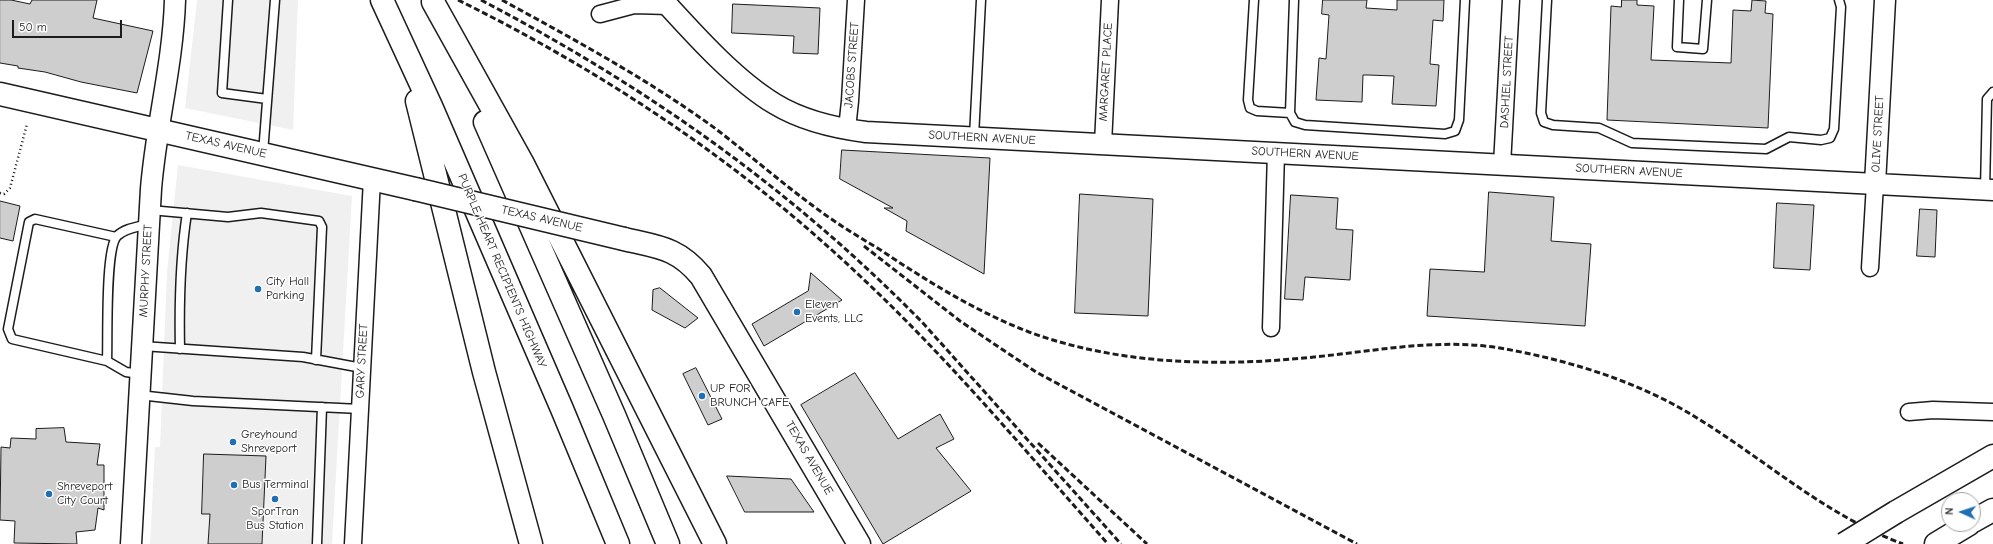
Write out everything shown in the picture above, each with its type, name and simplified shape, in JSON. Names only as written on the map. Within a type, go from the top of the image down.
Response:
[{"type":"main road","name":"PURPLE HEART RECIPIENTS HIGHWAY","points":[[382,0],[559,402],[618,544]]},
{"type":"main road","points":[[432,1],[522,162],[715,544]]},
{"type":"main road","points":[[432,1],[611,408],[668,544]]},
{"type":"main road","points":[[404,48],[484,372],[531,544]]},
{"type":"main road","name":"TEXAS AVENUE","points":[[0,94],[415,189],[664,248],[678,254],[692,264],[701,276],[859,544]]},
{"type":"main road","points":[[1844,544],[1993,456]]},
{"type":"main road","points":[[1981,517],[1993,510]]},
{"type":"main road","points":[[1852,544],[1896,512]]},
{"type":"main road","points":[[1936,544],[1956,532]]},
{"type":"street","name":"MURPHY STREET","points":[[131,544],[153,163],[170,62],[175,0]]},
{"type":"street","name":"JACOBS STREET","points":[[847,130],[856,0]]},
{"type":"street","name":"MARGARET PLACE","points":[[1103,144],[1110,0]]},
{"type":"street","name":"DASHIEL STREET","points":[[1502,165],[1511,0]]},
{"type":"street","name":"OLIVE STREET","points":[[1870,268],[1885,0]]},
{"type":"street","name":"SOUTHERN AVENUE","points":[[666,3],[726,65],[751,88],[793,113],[810,120],[847,130],[1989,190]]},
{"type":"street","points":[[600,13],[634,5],[666,3]]},
{"type":"street","points":[[1271,328],[1276,152]]},
{"type":"street","name":"GARY STREET","points":[[353,544],[372,179]]},
{"type":"street","points":[[1909,412],[1933,410],[1993,412]]},
{"type":"lane","points":[[228,0],[222,93],[267,99]]},
{"type":"lane","points":[[263,154],[275,0]]},
{"type":"lane","points":[[974,137],[981,0]]},
{"type":"lane","points":[[1254,0],[1248,100],[1250,108],[1257,111],[1290,113]]},
{"type":"lane","points":[[1294,0],[1290,113],[1295,122],[1305,125],[1445,134],[1455,131],[1460,120],[1465,0]]},
{"type":"lane","points":[[1547,0],[1541,113],[1544,122],[1553,125],[1598,128],[1632,143],[1766,149],[1789,137],[1821,140],[1830,138],[1834,121],[1841,7],[1839,0]]},
{"type":"lane","points":[[1679,0],[1677,47],[1703,49],[1707,0]]},
{"type":"lane","points":[[1989,190],[1990,160],[1987,99],[1993,92]]},
{"type":"lane","points":[[180,349],[182,267],[187,213]]},
{"type":"lane","points":[[107,361],[110,262],[116,237],[125,230],[149,217],[187,213],[228,217],[261,213],[319,222],[322,227],[316,360]]},
{"type":"lane","points":[[116,237],[35,219],[30,222],[8,329],[12,339],[107,361],[126,372],[140,374]]},
{"type":"lane","points":[[142,346],[303,357],[362,368]]},
{"type":"lane","points":[[139,395],[193,401],[360,409]]},
{"type":"lane","points":[[318,544],[322,407]]},
{"type":"path","points":[[0,193],[4,194],[10,188],[27,124]]},
{"type":"shaded area","points":[[197,0],[298,0],[293,130],[185,108]]},
{"type":"shaded area","points":[[178,165],[352,196],[332,544],[150,544],[155,447],[160,447],[167,272]]},
{"type":"building","points":[[0,0],[11,0],[30,4],[32,0],[97,0],[93,18],[153,31],[137,93],[81,82],[45,72],[18,68],[18,66],[0,63]]},
{"type":"building","points":[[1323,0],[1367,0],[1366,8],[1397,10],[1397,0],[1444,0],[1443,21],[1433,20],[1430,64],[1439,65],[1436,106],[1392,104],[1394,76],[1363,75],[1362,102],[1316,100],[1319,58],[1326,59],[1329,15],[1322,14]]},
{"type":"building","points":[[1622,0],[1637,0],[1637,5],[1654,6],[1651,60],[1731,63],[1733,10],[1751,11],[1752,0],[1766,1],[1765,13],[1773,14],[1768,128],[1607,120],[1611,6],[1621,7]]},
{"type":"building","points":[[733,4],[820,8],[818,54],[793,53],[794,36],[732,33]]},
{"type":"building","points":[[842,150],[990,158],[984,274],[906,231],[907,221],[884,208],[893,208],[840,179]]},
{"type":"building","points":[[1489,192],[1554,197],[1551,241],[1591,244],[1585,326],[1427,316],[1430,269],[1484,272]]},
{"type":"building","points":[[1080,194],[1153,199],[1148,316],[1075,313]]},
{"type":"building","points":[[1291,195],[1338,198],[1336,229],[1353,230],[1350,280],[1305,277],[1303,300],[1285,299]]},
{"type":"building","points":[[0,201],[20,206],[13,241],[0,238]]},
{"type":"building","points":[[1777,203],[1814,205],[1810,270],[1774,268]]},
{"type":"building","points":[[1920,209],[1937,210],[1935,257],[1917,256]]},
{"type":"building","name":"Eleven Events, LLC","points":[[811,273],[842,300],[764,346],[752,324],[808,291]]},
{"type":"building","points":[[660,288],[698,318],[685,328],[652,310],[653,290]]},
{"type":"building","name":"UP FOR BRUNCH CAFE","points":[[696,368],[722,419],[708,425],[683,374]]},
{"type":"building","points":[[855,373],[898,439],[940,414],[954,439],[936,448],[971,491],[883,544],[801,405]]},
{"type":"building","points":[[64,428],[66,442],[100,444],[97,465],[104,465],[104,510],[98,508],[95,530],[76,532],[77,544],[14,543],[15,521],[0,520],[1,447],[10,448],[11,438],[36,439],[36,429]]},
{"type":"building","name":"Bus Terminal","points":[[204,454],[266,456],[262,544],[208,544],[210,514],[202,514]]},
{"type":"building","points":[[727,476],[791,479],[814,512],[745,512]]},
{"type":"railway","points":[[458,0],[566,58],[618,89],[670,123],[719,158],[815,235],[860,276],[925,340],[987,407],[1108,544]]},
{"type":"railway","points":[[481,0],[542,33],[659,105],[714,143],[821,227],[872,273],[922,322],[1121,544]]},
{"type":"railway","points":[[502,0],[611,61],[691,111],[827,216],[915,273],[970,305],[1029,332],[1063,343],[1098,351],[1170,361],[1242,362],[1278,360],[1407,346],[1453,344],[1500,348],[1551,359],[1627,383],[1674,405],[1723,435],[1822,503],[1875,532],[1903,544]]},
{"type":"railway","points":[[864,246],[960,321],[1036,372],[1357,544]]},
{"type":"railway","points":[[1038,443],[1147,544]]},
{"type":"place","name":"City Hall Parking","points":[[258,289]]},
{"type":"place","name":"Eleven Events, LLC","points":[[797,312]]},
{"type":"place","name":"UP FOR BRUNCH CAFE","points":[[702,396]]},
{"type":"place","name":"Greyhound Shreveport","points":[[233,442]]},
{"type":"place","name":"Bus Terminal","points":[[234,485]]},
{"type":"place","name":"Shreveport City Court","points":[[49,494]]},
{"type":"place","name":"SporTran Bus Station","points":[[275,499]]}]
